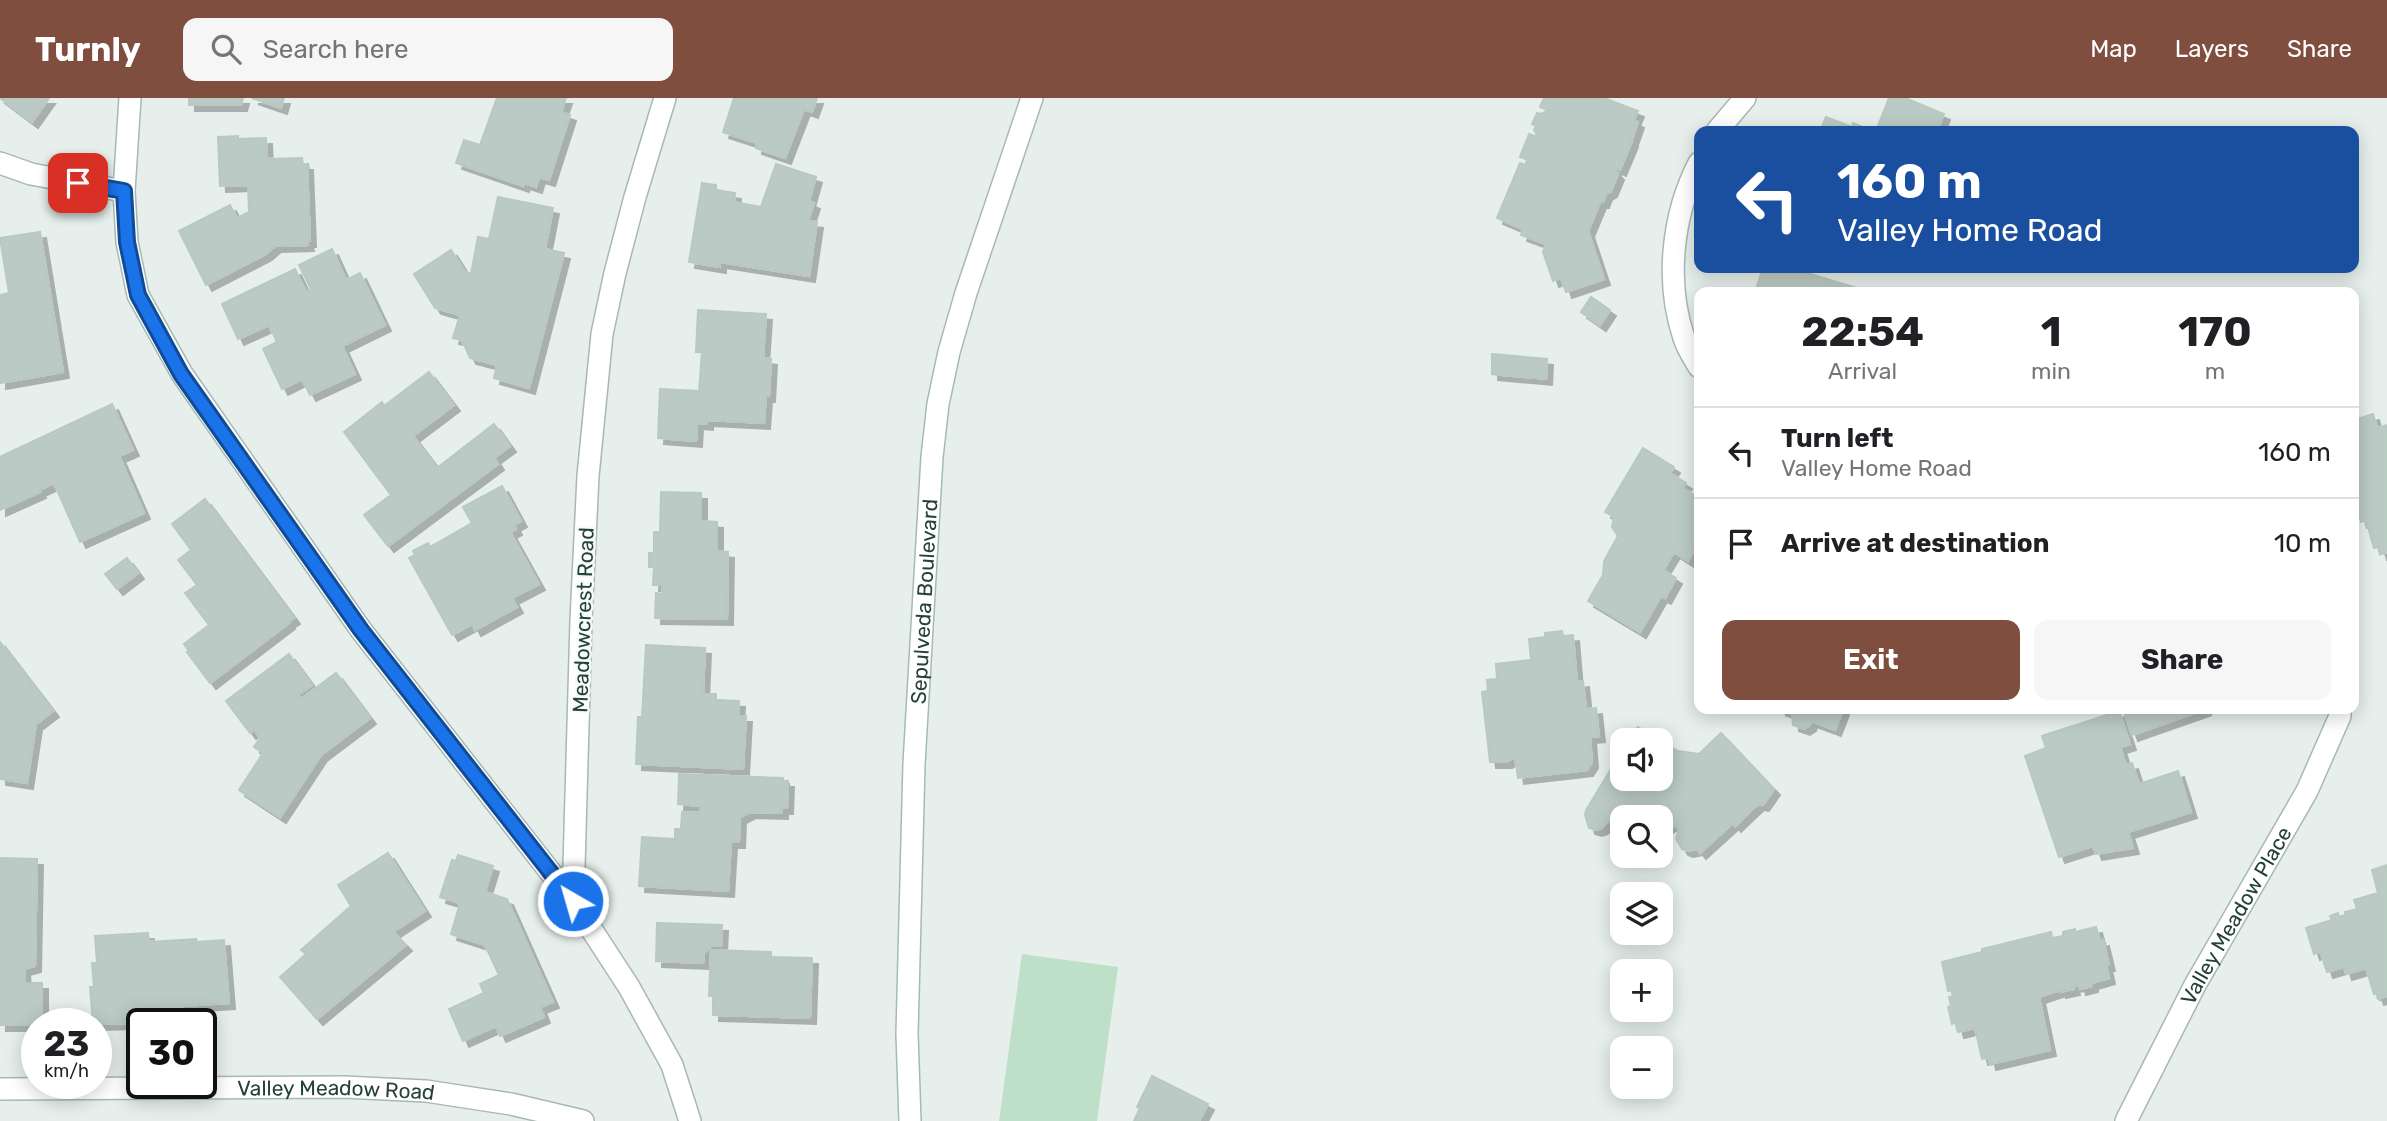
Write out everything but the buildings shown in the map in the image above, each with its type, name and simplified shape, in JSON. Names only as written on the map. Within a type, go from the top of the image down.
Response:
[{"type":"street","points":[[130,98],[124,191],[127,242],[138,295],[181,374],[361,630],[573,901],[629,987],[672,1065],[690,1121]]},
{"type":"street","name":"Meadowcrest Road","points":[[573,901],[581,620],[588,489],[603,334],[625,235],[666,98]]},
{"type":"street","name":"Sepulveda Boulevard","points":[[909,1121],[907,1034],[915,764],[932,457],[949,352],[966,293],[1032,98]]},
{"type":"street","points":[[1721,126],[1745,98]]},
{"type":"street","points":[[0,163],[31,174],[124,191]]},
{"type":"street","points":[[1694,174],[1675,238],[1673,270],[1684,340],[1694,358]]},
{"type":"street","name":"Valley Meadow Place","points":[[2126,1121],[2195,985],[2307,791],[2340,714]]},
{"type":"street","name":"Valley Meadow Road","points":[[0,1089],[344,1087],[426,1091],[511,1104],[583,1121]]},
{"type":"green space","points":[[1022,954],[1118,967],[1097,1121],[999,1121]]},
{"type":"route","points":[[78,183],[124,191],[127,242],[138,295],[181,374],[361,630],[573,901]]}]
